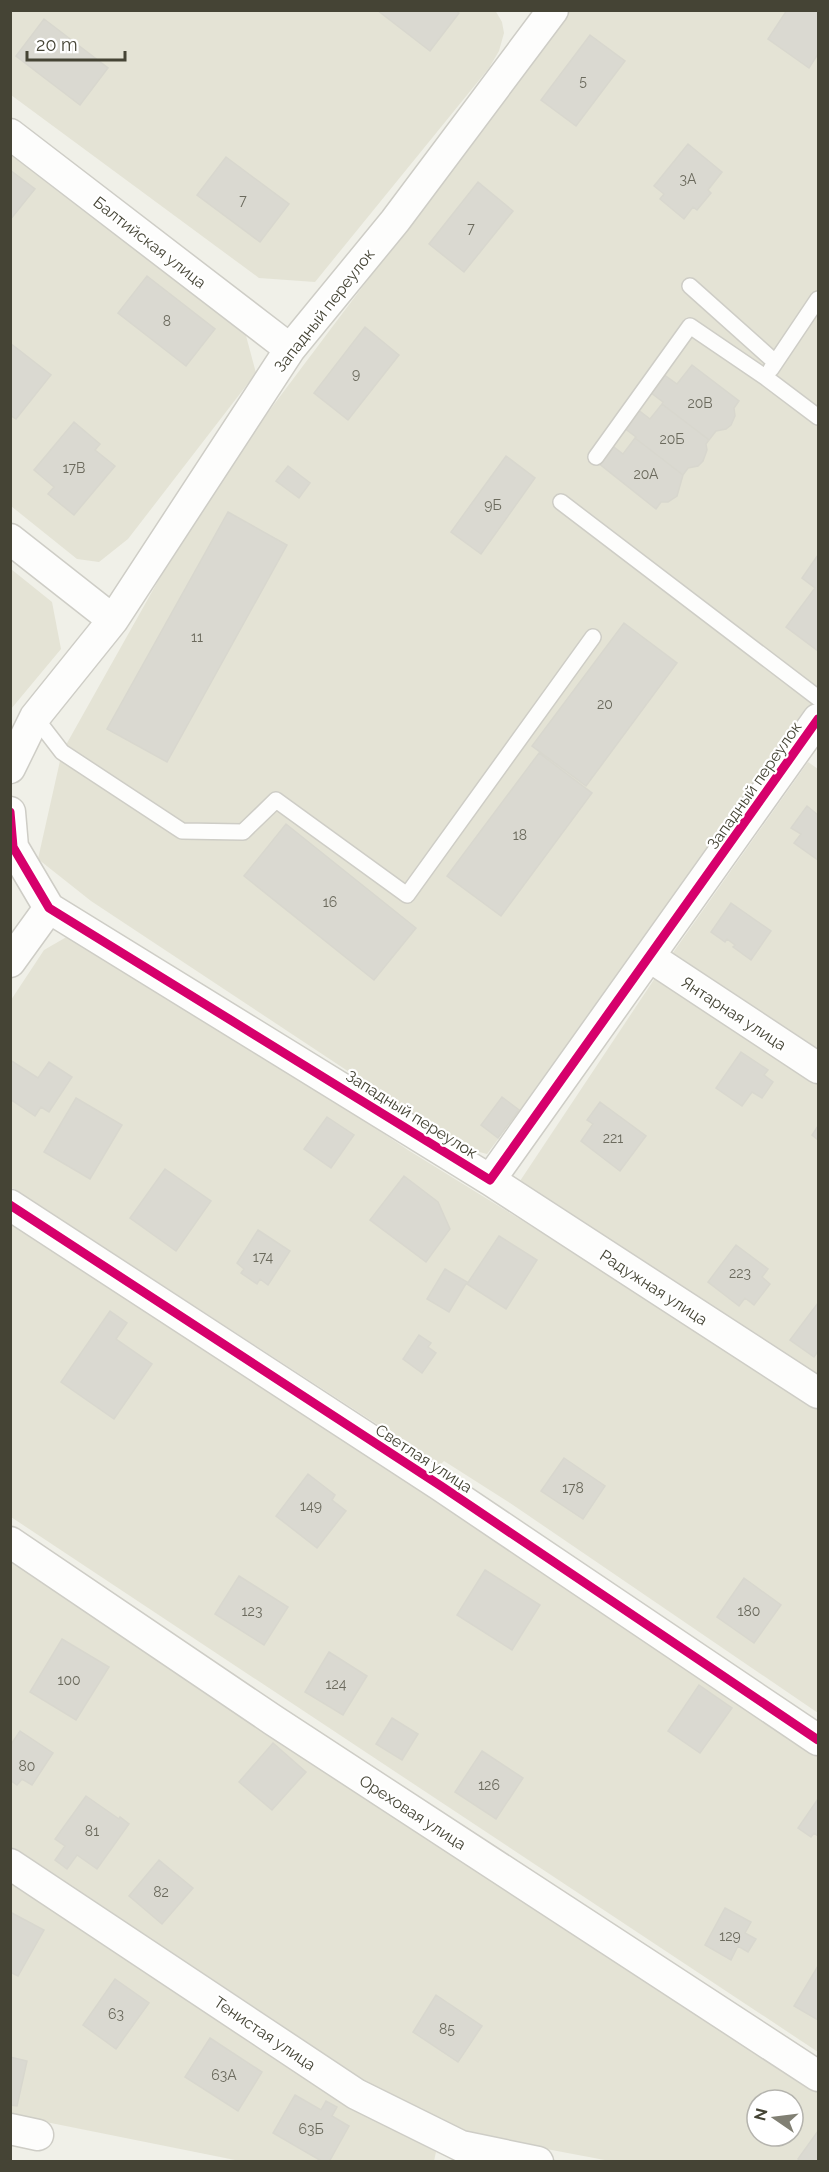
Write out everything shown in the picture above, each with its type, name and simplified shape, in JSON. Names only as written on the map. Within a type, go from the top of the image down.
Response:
[{"type":"street","name":"Западный переулок","points":[[13,756],[35,717],[112,620],[290,349],[395,221],[545,13]]},
{"type":"street","name":"Балтийская улица","points":[[10,134],[290,349]]},
{"type":"street","points":[[10,539],[112,620]]},
{"type":"street","name":"Западный переулок","points":[[10,812],[13,847],[49,908],[490,1180],[650,957],[809,752],[819,719]]},
{"type":"street","points":[[10,962],[49,908]]},
{"type":"street","name":"Янтарная улица","points":[[650,957],[819,1068]]},
{"type":"street","name":"Радужная улица","points":[[490,1180],[819,1393]]},
{"type":"street","name":"Светлая улица","points":[[10,1205],[441,1486],[819,1740]]},
{"type":"street","name":"Ореховая улица","points":[[10,1542],[273,1720],[819,2076]]},
{"type":"street","name":"Тенистая улица","points":[[10,1864],[356,2094],[461,2146],[538,2162]]},
{"type":"lane","points":[[690,286],[775,362]]},
{"type":"lane","points":[[765,377],[819,299]]},
{"type":"lane","points":[[596,457],[690,326],[819,417]]},
{"type":"lane","points":[[561,502],[819,698]]},
{"type":"lane","points":[[35,717],[62,752],[182,831],[243,832],[276,800],[407,895],[593,637]]},
{"type":"shaded area","points":[[495,10],[502,22],[504,33],[499,51],[489,68],[315,282],[259,278],[11,95],[11,11]]},
{"type":"shaded area","points":[[570,11],[818,11],[818,695],[574,1038],[487,1154],[464,1148],[91,901],[38,859],[62,752],[208,492]]},
{"type":"shaded area","points":[[10,150],[245,332],[256,373],[128,539],[99,562],[77,559],[11,506]]},
{"type":"shaded area","points":[[11,569],[52,602],[61,649],[11,709]]},
{"type":"shaded area","points":[[808,762],[818,769],[818,1051],[672,954]]},
{"type":"shaded area","points":[[70,935],[325,1094],[408,1150],[578,1255],[818,1410],[818,1713],[513,1505],[444,1461],[440,1465],[11,1187],[11,1000],[44,950]]},
{"type":"shaded area","points":[[657,975],[818,1084],[818,1384],[520,1181]]},
{"type":"shaded area","points":[[10,1220],[818,1751],[818,2052],[11,1517]]},
{"type":"shaded area","points":[[10,1554],[818,2082],[818,2161],[610,2161],[477,2136],[363,2085],[11,1850]]},
{"type":"shaded area","points":[[10,1879],[360,2108],[436,2152],[434,2161],[240,2161],[11,2115]]},
{"type":"building","points":[[377,10],[456,10],[459,13],[430,51]]},
{"type":"building","points":[[787,10],[818,10],[818,54],[809,68],[768,39]]},
{"type":"building","points":[[44,19],[108,68],[80,105],[16,56]]},
{"type":"building","points":[[590,35],[625,61],[576,126],[541,100]]},
{"type":"building","points":[[688,144],[722,172],[708,190],[711,193],[697,210],[693,207],[684,219],[660,199],[664,194],[654,186]]},
{"type":"building","points":[[226,157],[289,204],[260,242],[197,195]]},
{"type":"building","points":[[10,170],[35,189],[10,220]]},
{"type":"building","points":[[478,182],[513,211],[464,272],[429,244]]},
{"type":"building","points":[[147,276],[215,329],[186,366],[118,313]]},
{"type":"building","points":[[365,327],[399,355],[348,420],[314,393]]},
{"type":"building","points":[[10,343],[51,375],[16,419],[10,415]]},
{"type":"building","points":[[692,365],[739,401],[734,408],[735,416],[731,425],[726,429],[716,431],[709,440],[650,392],[663,374],[677,384]]},
{"type":"building","points":[[662,404],[709,440],[703,461],[698,466],[688,468],[683,475],[623,427],[637,409],[650,419]]},
{"type":"building","points":[[74,422],[100,444],[95,450],[115,466],[74,515],[48,494],[54,487],[34,470]]},
{"type":"building","points":[[635,438],[683,475],[677,496],[668,502],[661,502],[656,509],[597,462],[610,444],[623,454]]},
{"type":"building","points":[[506,456],[535,478],[481,554],[451,532]]},
{"type":"building","points":[[288,466],[310,483],[299,498],[276,481]]},
{"type":"building","points":[[228,512],[287,545],[167,762],[107,729]]},
{"type":"building","points":[[818,555],[818,651],[786,627],[815,588],[802,578]]},
{"type":"building","points":[[624,623],[677,663],[586,786],[532,746]]},
{"type":"building","points":[[539,753],[592,793],[501,916],[447,876]]},
{"type":"building","points":[[807,806],[818,815],[818,860],[794,843],[801,834],[791,828]]},
{"type":"building","points":[[286,824],[416,928],[374,980],[244,876]]},
{"type":"building","points":[[731,903],[771,931],[751,960],[733,947],[735,945],[727,939],[725,942],[711,932]]},
{"type":"building","points":[[741,1052],[768,1070],[764,1075],[773,1082],[762,1098],[752,1092],[742,1106],[716,1088]]},
{"type":"building","points":[[10,1060],[38,1078],[49,1062],[72,1077],[49,1112],[41,1107],[35,1116],[10,1099]]},
{"type":"building","points":[[502,1097],[519,1110],[498,1138],[481,1125]]},
{"type":"building","points":[[76,1098],[122,1125],[90,1179],[44,1152]]},
{"type":"building","points":[[600,1102],[646,1136],[620,1171],[581,1141],[593,1124],[587,1120]]},
{"type":"building","points":[[327,1117],[354,1135],[331,1168],[304,1149]]},
{"type":"building","points":[[818,1126],[818,1140],[812,1135]]},
{"type":"building","points":[[165,1169],[211,1201],[176,1251],[130,1218]]},
{"type":"building","points":[[404,1176],[438,1202],[450,1229],[426,1262],[370,1220]]},
{"type":"building","points":[[258,1230],[290,1251],[268,1285],[260,1279],[257,1284],[241,1273],[244,1269],[237,1263]]},
{"type":"building","points":[[499,1236],[537,1260],[506,1309],[467,1284]]},
{"type":"building","points":[[736,1245],[768,1269],[762,1277],[770,1284],[754,1305],[745,1298],[739,1306],[708,1282]]},
{"type":"building","points":[[445,1269],[467,1282],[449,1312],[427,1299]]},
{"type":"building","points":[[818,1303],[818,1351],[814,1357],[790,1340]]},
{"type":"building","points":[[110,1311],[127,1323],[116,1339],[152,1364],[114,1419],[61,1382]]},
{"type":"building","points":[[419,1335],[431,1343],[428,1347],[436,1353],[422,1373],[403,1359]]},
{"type":"building","points":[[564,1458],[605,1486],[583,1519],[541,1491]]},
{"type":"building","points":[[308,1474],[335,1495],[332,1500],[346,1511],[317,1548],[276,1516]]},
{"type":"building","points":[[485,1570],[540,1605],[512,1650],[457,1615]]},
{"type":"building","points":[[239,1576],[288,1607],[264,1645],[215,1614]]},
{"type":"building","points":[[744,1578],[781,1605],[754,1643],[717,1617]]},
{"type":"building","points":[[62,1639],[109,1667],[76,1720],[30,1692]]},
{"type":"building","points":[[329,1652],[367,1676],[343,1715],[305,1692]]},
{"type":"building","points":[[699,1685],[732,1708],[700,1753],[668,1731]]},
{"type":"building","points":[[392,1718],[418,1734],[402,1760],[376,1744]]},
{"type":"building","points":[[20,1731],[53,1753],[32,1785],[22,1779],[17,1785],[10,1780],[10,1746]]},
{"type":"building","points":[[273,1743],[306,1772],[272,1810],[239,1782]]},
{"type":"building","points":[[482,1751],[523,1778],[496,1819],[455,1792]]},
{"type":"building","points":[[86,1796],[129,1824],[97,1869],[77,1855],[67,1869],[55,1860],[65,1846],[55,1839]]},
{"type":"building","points":[[818,1799],[818,1836],[814,1833],[811,1837],[798,1828]]},
{"type":"building","points":[[159,1860],[193,1888],[162,1924],[129,1896]]},
{"type":"building","points":[[725,1908],[751,1922],[745,1933],[756,1939],[748,1952],[738,1946],[731,1960],[705,1945]]},
{"type":"building","points":[[10,1912],[44,1930],[18,1976],[10,1972]]},
{"type":"building","points":[[818,1966],[818,2020],[794,2006]]},
{"type":"building","points":[[115,1979],[149,2003],[116,2049],[83,2025]]},
{"type":"building","points":[[436,1995],[482,2026],[458,2062],[413,2032]]},
{"type":"building","points":[[210,2038],[262,2072],[238,2111],[185,2077]]},
{"type":"building","points":[[10,2057],[27,2061],[17,2106],[10,2105]]},
{"type":"building","points":[[295,2095],[321,2110],[326,2101],[337,2107],[332,2116],[349,2126],[329,2162],[323,2162],[273,2133]]},
{"type":"building","points":[[818,2131],[818,2162],[801,2162],[798,2159]]},
{"type":"cycle path","points":[[10,812],[13,847],[49,908],[490,1180],[818,719]]},
{"type":"cycle path","points":[[10,1205],[441,1486],[818,1740]]}]
